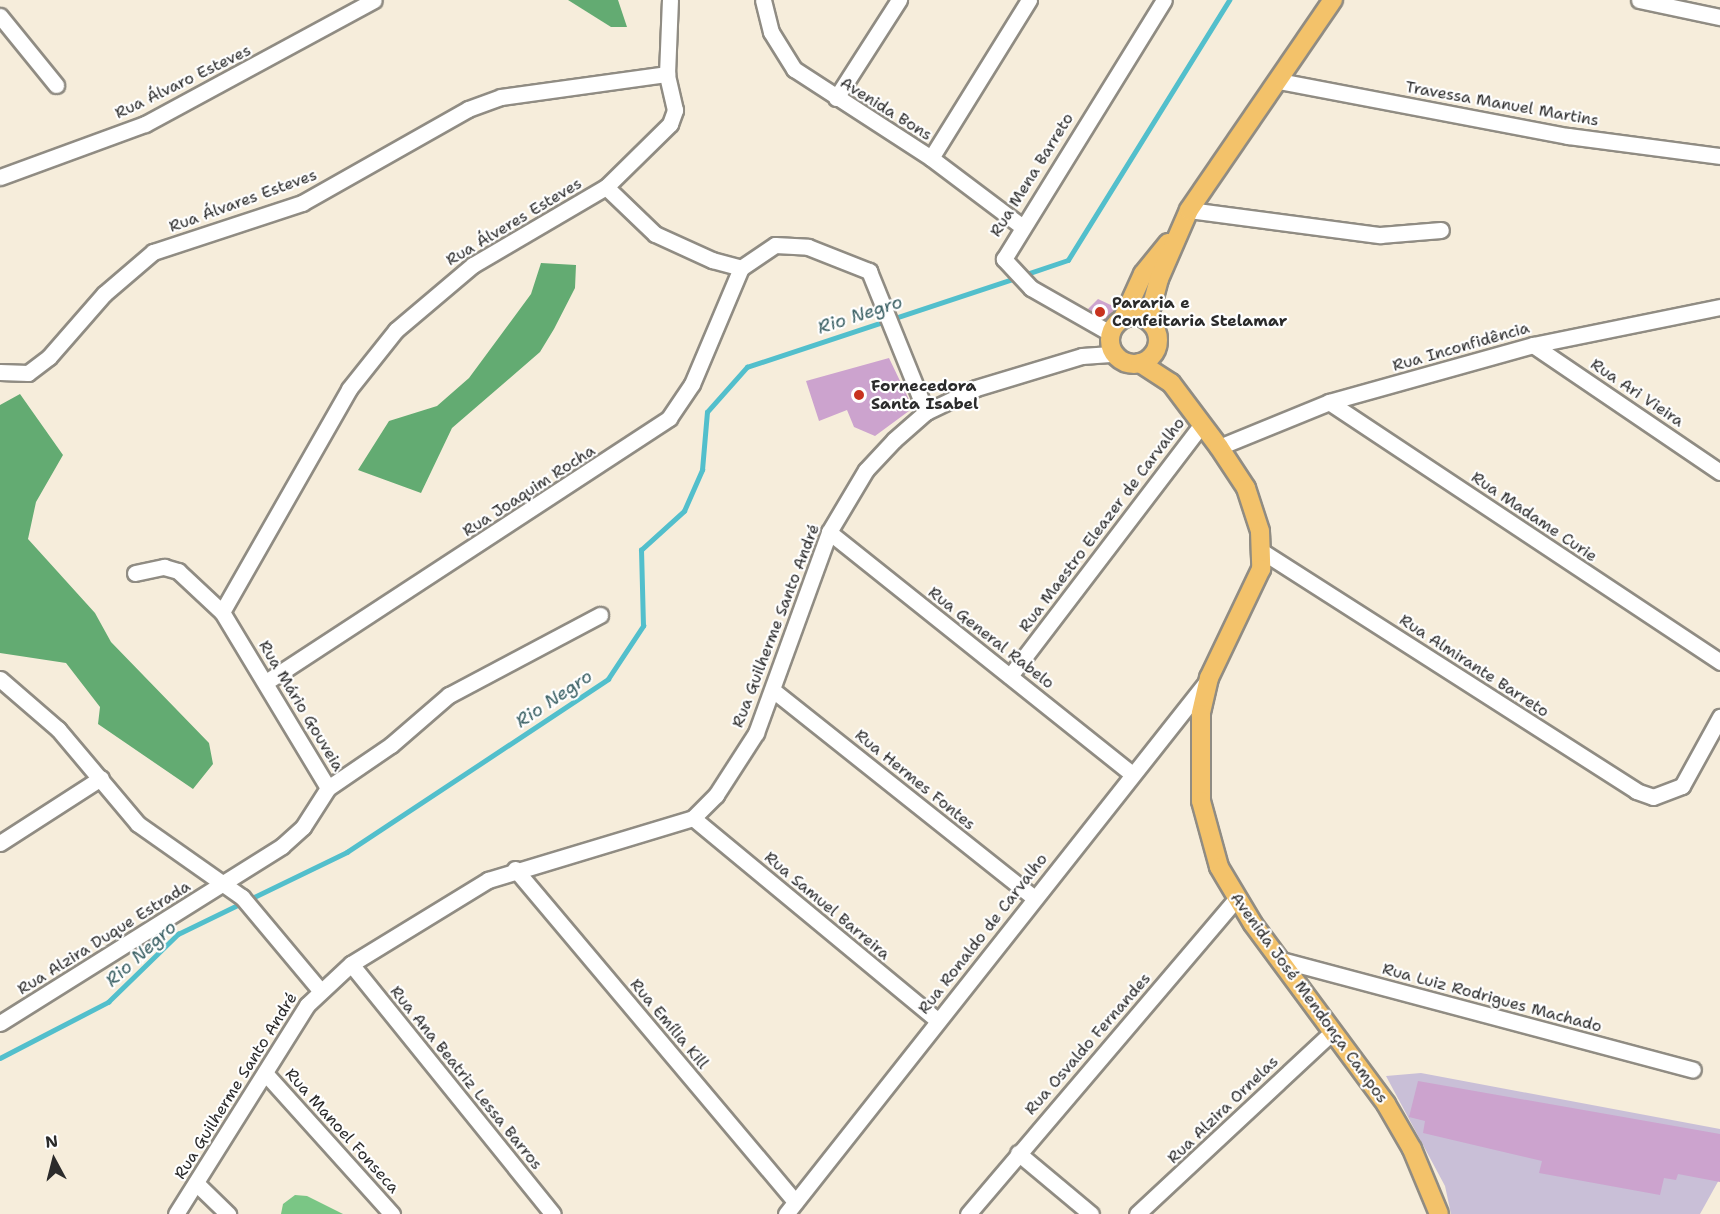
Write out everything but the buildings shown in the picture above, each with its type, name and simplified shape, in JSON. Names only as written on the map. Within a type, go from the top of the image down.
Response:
[{"type":"main road","points":[[1123,318],[1148,320],[1175,236],[1189,210],[1333,0]]},
{"type":"main road","points":[[1112,342],[1143,274],[1175,236]]},
{"type":"main road","name":"Avenida José Mendonça Campos","points":[[1148,320],[1171,383],[1219,447],[1257,510],[1263,552],[1251,599],[1209,678],[1198,753],[1201,801],[1219,867],[1236,899],[1333,1031],[1412,1149],[1439,1214]]},
{"type":"main road","name":"Avenida José Mendonça Campos","points":[[1112,342],[1171,383]]},
{"type":"main road","points":[[1140,363],[1158,343]]},
{"type":"street","name":"Rua Álvaro Esteves","points":[[0,177],[146,124],[374,0]]},
{"type":"street","name":"Rua Álveres Esteves","points":[[222,612],[349,389],[396,330],[473,265],[606,187],[670,124],[675,95],[667,74],[670,0]]},
{"type":"street","name":"Avenida Bons","points":[[763,0],[781,54],[836,98],[931,158],[1020,225]]},
{"type":"street","points":[[836,98],[899,0]]},
{"type":"street","points":[[931,158],[1029,0]]},
{"type":"street","name":"Rua Mena Barreto","points":[[1112,342],[1030,288],[1011,272],[1004,259],[1020,225],[1164,0]]},
{"type":"street","points":[[1642,1],[1720,17]]},
{"type":"street","points":[[0,16],[56,85]]},
{"type":"street","name":"Rua Álvares Esteves","points":[[0,372],[28,373],[49,357],[104,294],[153,252],[302,203],[468,109],[501,97],[667,74]]},
{"type":"street","name":"Travessa Manuel Martins","points":[[1279,81],[1568,136],[1720,156]]},
{"type":"street","points":[[606,187],[655,234],[741,268],[775,245],[808,247],[869,271],[887,305],[926,412]]},
{"type":"street","points":[[1189,210],[1380,235],[1441,230]]},
{"type":"street","name":"Rua Joaquim Rocha","points":[[266,682],[669,418],[692,384],[741,268]]},
{"type":"street","name":"Rua Inconfidência","points":[[1219,447],[1329,402],[1533,345],[1720,307]]},
{"type":"street","name":"Rua Guilherme Santo André","points":[[176,1214],[319,989],[351,964],[515,869],[693,818],[732,774],[774,691],[829,532],[866,470],[926,412],[976,388],[1082,356],[1112,342]]},
{"type":"street","name":"Rua Ari Vieira","points":[[1533,345],[1720,472]]},
{"type":"street","name":"Rua Madame Curie","points":[[1329,402],[1720,662]]},
{"type":"street","name":"Rua Maestro Eleazer de Carvalho","points":[[1010,676],[1202,424]]},
{"type":"street","name":"Rua General Rabelo","points":[[829,532],[1131,773]]},
{"type":"street","name":"Rua Almirante Barreto","points":[[1263,552],[1636,791],[1669,795],[1682,786],[1720,717]]},
{"type":"street","name":"Rua Mário Gouveia","points":[[135,573],[164,567],[178,571],[222,612],[328,788],[303,827],[227,883]]},
{"type":"street","points":[[328,788],[391,745],[449,695],[600,615]]},
{"type":"street","name":"Rua Ronaldo de Carvalho","points":[[791,1208],[1131,773],[1209,678]]},
{"type":"street","points":[[0,679],[26,699],[101,778],[138,824],[227,883],[242,897],[261,916],[319,989]]},
{"type":"street","name":"Rua Hermes Fontes","points":[[774,691],[1034,898]]},
{"type":"street","points":[[0,843],[101,778]]},
{"type":"street","name":"Rua Samuel Barreira","points":[[693,818],[938,1021]]},
{"type":"street","name":"Rua Emília Kill","points":[[515,869],[791,1208]]},
{"type":"street","name":"Rua Alzira Duque Estrada","points":[[0,1023],[227,883]]},
{"type":"street","name":"Rua Osvaldo Fernandes","points":[[968,1214],[1236,899]]},
{"type":"street","name":"Rua Luiz Rodrigues Machado","points":[[1281,960],[1693,1070]]},
{"type":"street","name":"Rua Ana Beatriz Lessa Barros","points":[[351,964],[553,1214]]},
{"type":"street","name":"Rua Alzira Ornelas","points":[[1137,1214],[1333,1031]]},
{"type":"street","name":"Rua Manoel Fonseca","points":[[265,1073],[392,1214]]},
{"type":"street","points":[[1018,1153],[1091,1214]]},
{"type":"street","points":[[196,1183],[228,1214]]},
{"type":"shaded area","points":[[1421,1073],[1720,1129],[1720,1178],[1700,1214],[1451,1214],[1445,1186],[1386,1076]]},
{"type":"green space","points":[[568,0],[618,0],[627,27],[611,27]]},
{"type":"green space","points":[[541,263],[576,265],[575,288],[554,329],[540,352],[452,428],[421,493],[358,470],[389,421],[437,406],[469,378],[531,294]]},
{"type":"green space","points":[[20,394],[63,455],[36,502],[28,539],[95,613],[111,642],[209,743],[213,764],[193,789],[98,724],[100,707],[66,663],[0,653],[0,405]]},
{"type":"green space","points":[[295,1195],[307,1196],[343,1214],[281,1214],[283,1204]]},
{"type":"waterway","name":"Rio Negro","points":[[1024,275],[1068,260],[1229,0]]},
{"type":"waterway","name":"Rio Negro","points":[[0,1058],[108,1002],[178,934],[347,852],[608,679],[643,626],[641,550],[684,511],[702,470],[707,412],[747,367],[1016,278]]},
{"type":"place","name":"Pararia e Confeitaria Stelamar","points":[[1100,312]]},
{"type":"place","name":"Fornecedora Santa Isabel","points":[[859,395]]}]
